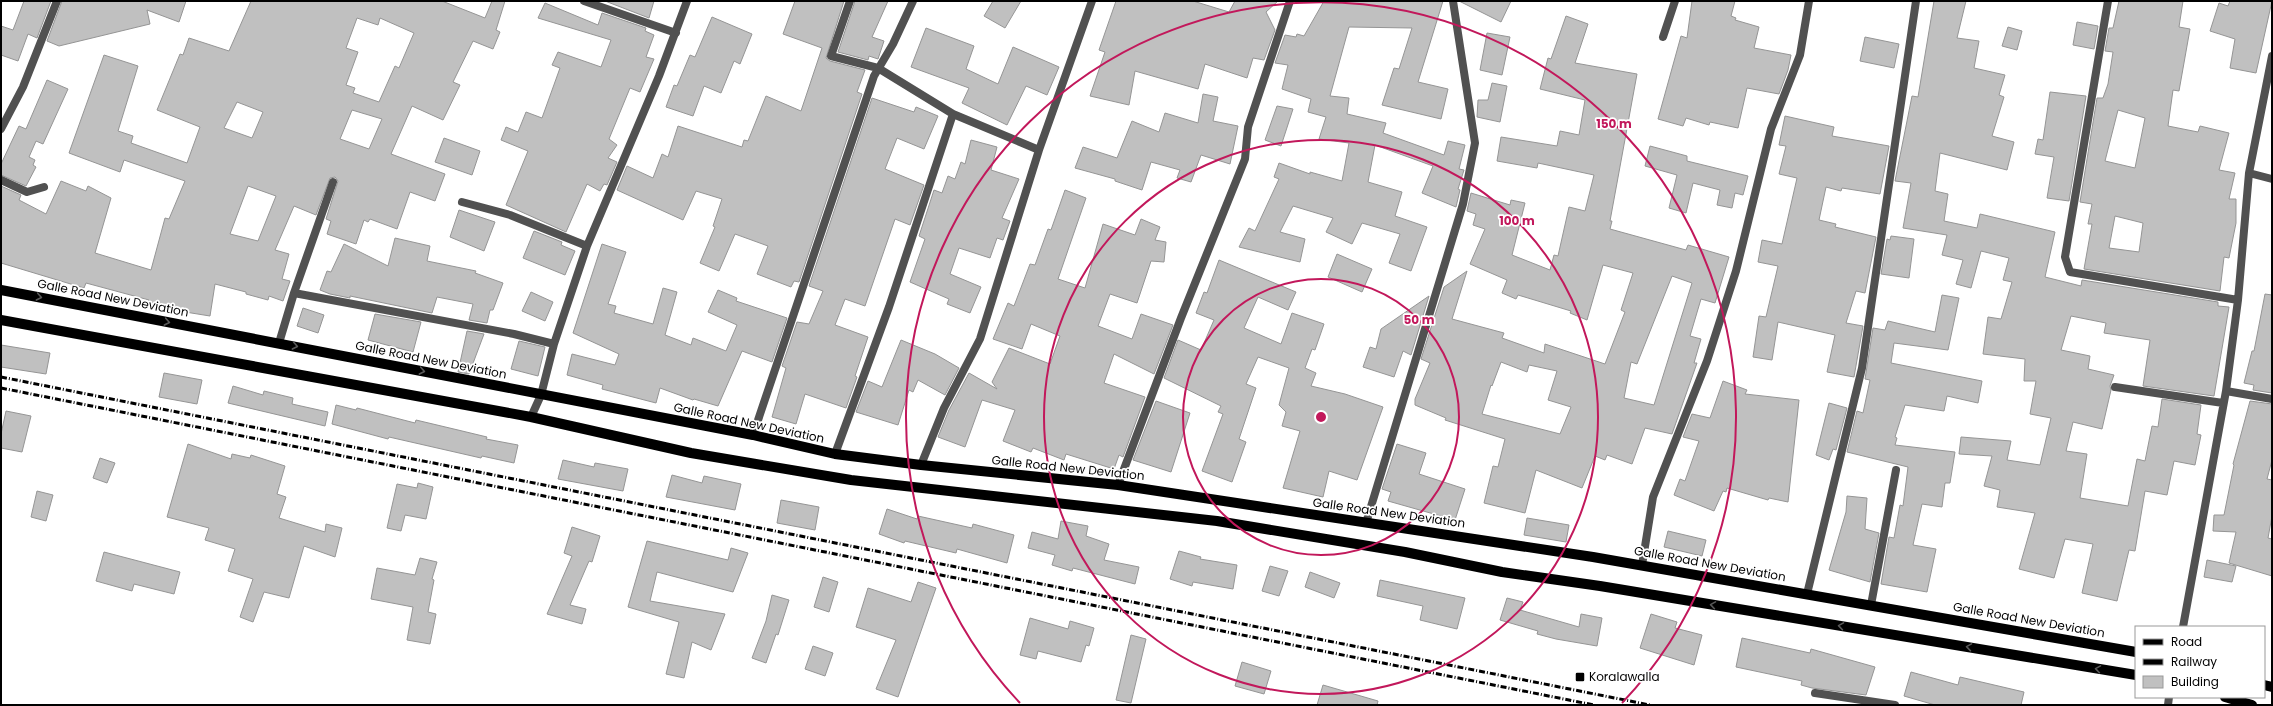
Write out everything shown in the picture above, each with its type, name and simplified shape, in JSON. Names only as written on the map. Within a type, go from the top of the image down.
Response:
[{"type":"main road","name":"Galle Road New Deviation","points":[[1,290],[753,435],[835,454],[921,465],[1118,485],[1642,565],[2135,652]]},
{"type":"main road","points":[[1,320],[531,417],[691,453],[852,480],[1217,521],[1405,552],[1502,572],[1600,586],[2135,675]]},
{"type":"main road","points":[[2228,698],[2252,705]]},
{"type":"street","points":[[1,129],[23,87],[57,1]]},
{"type":"street","points":[[584,1],[676,33]]},
{"type":"street","points":[[531,417],[541,395],[554,344],[587,246],[676,33],[687,1]]},
{"type":"street","points":[[850,1],[831,56],[878,68],[953,114],[1039,150]]},
{"type":"street","points":[[753,435],[871,84],[913,1]]},
{"type":"street","points":[[921,465],[944,408],[980,339],[1039,150],[1092,1]]},
{"type":"street","points":[[1118,485],[1181,318],[1245,159],[1248,127],[1290,1]]},
{"type":"street","points":[[1366,523],[1462,204],[1474,143],[1453,1]]},
{"type":"street","points":[[1663,37],[1676,1]]},
{"type":"street","points":[[1642,565],[1653,497],[1707,360],[1736,271],[1771,129],[1800,55],[1809,1]]},
{"type":"street","points":[[1807,594],[1862,368],[1916,1]]},
{"type":"street","points":[[2108,1],[2065,257],[2070,272],[2238,300]]},
{"type":"street","points":[[2183,626],[2226,391],[2238,300],[2249,172],[2272,56]]},
{"type":"street","points":[[835,454],[889,307],[953,114]]},
{"type":"street","points":[[2249,172],[2272,179]]},
{"type":"street","points":[[1,180],[27,192],[44,187]]},
{"type":"street","points":[[279,343],[294,293],[333,182]]},
{"type":"street","points":[[462,202],[510,215],[587,246]]},
{"type":"street","points":[[294,293],[514,334],[554,344]]},
{"type":"street","points":[[2116,387],[2223,403]]},
{"type":"street","points":[[2226,391],[2272,399]]},
{"type":"street","points":[[1871,605],[1896,470]]},
{"type":"street","points":[[1815,693],[1895,705]]},
{"type":"building","points":[[24,1],[51,1],[37,38],[28,34],[18,61],[1,55],[1,26],[13,30]]},
{"type":"building","points":[[62,1],[186,1],[179,22],[147,10],[150,24],[59,46],[47,41]]},
{"type":"building","points":[[251,1],[442,1],[485,18],[492,1],[505,1],[496,30],[500,32],[493,49],[473,41],[453,82],[460,85],[443,120],[412,106],[391,154],[445,174],[435,201],[410,192],[397,229],[370,219],[368,222],[364,220],[356,244],[327,234],[331,221],[326,219],[338,181],[335,177],[330,178],[316,215],[294,206],[275,250],[289,254],[282,279],[290,281],[283,301],[269,296],[268,300],[246,294],[246,292],[215,284],[210,316],[179,311],[149,302],[149,300],[86,283],[84,288],[1,263],[1,186],[21,195],[19,200],[46,214],[61,181],[86,191],[88,186],[111,198],[95,253],[151,270],[165,218],[169,219],[185,181],[124,160],[120,172],[69,153],[104,55],[138,66],[118,131],[133,136],[131,143],[187,163],[200,127],[157,110],[180,54],[183,55],[189,38],[229,51]],"holes":[[[357,18],[378,25],[380,18],[414,33],[399,68],[395,66],[379,102],[353,93],[355,88],[346,85],[358,52],[346,48]],[[237,102],[263,112],[252,138],[224,128]],[[352,110],[382,119],[369,149],[340,139]],[[248,186],[276,196],[258,241],[230,234]]]},
{"type":"building","points":[[605,1],[654,1],[649,18]]},
{"type":"building","points":[[795,1],[844,1],[826,58],[830,61],[865,70],[857,92],[862,94],[799,282],[794,281],[791,287],[757,274],[768,246],[735,234],[719,271],[700,263],[715,227],[713,226],[722,199],[696,191],[683,220],[617,190],[627,166],[653,178],[662,154],[668,157],[678,126],[742,147],[744,140],[748,141],[766,96],[801,111],[822,48],[783,34]]},
{"type":"building","points":[[855,1],[888,1],[872,37],[884,41],[878,59],[869,56],[868,60],[838,52]]},
{"type":"building","points":[[993,1],[1021,1],[1005,28],[984,16]]},
{"type":"building","points":[[1116,1],[1193,1],[1229,12],[1235,1],[1278,1],[1266,12],[1275,30],[1264,60],[1253,58],[1247,78],[1205,64],[1198,89],[1135,71],[1129,105],[1090,96],[1105,52],[1099,50]]},
{"type":"building","points":[[1324,1],[1443,1],[1418,82],[1448,89],[1441,119],[1382,105],[1394,68],[1399,69],[1412,28],[1349,27],[1330,96],[1349,98],[1347,114],[1386,123],[1383,133],[1444,155],[1448,141],[1465,145],[1459,169],[1464,170],[1458,189],[1460,190],[1456,207],[1422,193],[1433,166],[1375,145],[1368,182],[1402,192],[1395,216],[1427,227],[1411,271],[1389,263],[1400,234],[1362,223],[1352,244],[1326,232],[1333,218],[1293,206],[1280,232],[1305,239],[1300,262],[1239,247],[1249,228],[1255,231],[1279,179],[1274,177],[1279,163],[1310,174],[1310,172],[1342,181],[1349,143],[1319,139],[1326,117],[1308,112],[1311,99],[1282,89],[1288,65],[1275,63],[1285,35],[1296,37],[1297,34],[1304,36]]},
{"type":"building","points":[[1459,1],[1511,1],[1501,22]]},
{"type":"building","points":[[1692,1],[1735,1],[1731,16],[1736,18],[1735,20],[1759,27],[1754,48],[1791,55],[1788,70],[1779,94],[1747,88],[1738,128],[1710,122],[1709,125],[1686,118],[1683,126],[1658,119],[1681,36],[1687,38]]},
{"type":"building","points":[[1934,1],[1966,1],[1957,38],[1979,41],[1974,68],[2005,75],[1999,95],[2004,97],[1992,136],[2014,142],[2007,170],[1940,153],[1935,191],[1948,194],[1944,221],[1977,228],[1980,214],[2055,232],[2045,277],[2081,286],[2082,280],[2218,302],[2218,306],[2229,307],[2214,396],[2143,386],[2150,340],[2104,333],[2106,323],[2071,316],[2061,350],[2090,356],[2088,369],[2114,375],[2110,386],[2111,390],[2102,429],[2073,422],[2066,451],[2087,454],[2080,498],[2128,506],[2137,459],[2145,461],[2152,426],[2158,427],[2162,399],[2201,405],[2197,434],[2201,435],[2195,465],[2174,461],[2167,495],[2145,491],[2135,551],[2129,550],[2117,601],[2082,593],[2093,544],[2065,539],[2054,578],[2019,569],[2035,513],[1997,507],[2000,490],[1984,486],[1992,456],[1959,454],[1961,437],[2011,441],[2007,460],[2040,465],[2051,418],[2030,414],[2036,381],[2024,381],[2025,359],[1983,354],[1988,317],[2001,319],[2012,282],[2003,280],[2009,258],[1981,251],[1971,288],[1956,284],[1963,260],[1942,255],[1947,235],[1903,228],[1911,183],[1895,181],[1912,96],[1918,97]]},
{"type":"building","points":[[2119,1],[2183,1],[2179,27],[2190,29],[2179,91],[2173,90],[2168,126],[2198,132],[2200,126],[2229,133],[2219,170],[2235,173],[2229,199],[2236,199],[2236,223],[2229,258],[2224,257],[2220,291],[2084,269],[2092,224],[2088,224],[2092,204],[2080,202],[2097,98],[2103,98],[2108,84],[2113,52],[2105,51],[2109,28],[2113,28]],"holes":[[[2118,110],[2145,118],[2135,168],[2105,161]],[[2115,216],[2143,223],[2139,252],[2109,248]]]},
{"type":"building","points":[[2230,1],[2272,1],[2256,73],[2230,68],[2235,39],[2210,31],[2219,3],[2228,6]]},
{"type":"building","points":[[545,3],[598,25],[602,13],[646,28],[645,31],[654,35],[646,57],[654,59],[640,92],[630,88],[609,139],[617,145],[608,158],[617,162],[607,185],[604,184],[600,191],[587,184],[566,232],[506,205],[528,151],[501,140],[506,127],[518,132],[526,112],[542,118],[560,68],[552,65],[558,52],[601,67],[611,40],[538,18]]},
{"type":"building","points":[[1566,16],[1588,24],[1575,63],[1637,74],[1610,221],[1612,221],[1610,229],[1686,250],[1688,245],[1729,257],[1715,303],[1701,299],[1690,336],[1701,339],[1694,363],[1697,363],[1672,434],[1645,428],[1632,464],[1607,455],[1605,460],[1595,456],[1582,488],[1536,470],[1525,513],[1484,503],[1493,466],[1498,467],[1505,439],[1445,420],[1446,418],[1415,405],[1415,399],[1430,363],[1421,359],[1444,287],[1467,271],[1452,319],[1504,333],[1502,338],[1544,353],[1545,344],[1605,364],[1625,312],[1621,310],[1633,273],[1603,265],[1587,320],[1570,313],[1571,311],[1518,295],[1516,299],[1502,293],[1507,280],[1470,264],[1485,229],[1473,225],[1476,214],[1467,211],[1471,193],[1510,205],[1511,200],[1525,203],[1512,255],[1550,270],[1554,255],[1558,256],[1569,207],[1585,211],[1594,175],[1538,163],[1537,168],[1497,161],[1501,137],[1557,146],[1560,131],[1579,135],[1585,100],[1540,89],[1548,58],[1551,59]],"holes":[[[1672,276],[1692,283],[1654,405],[1624,398],[1631,362],[1637,364]],[[1501,362],[1527,372],[1529,365],[1557,371],[1548,400],[1571,407],[1560,434],[1482,414],[1491,385],[1492,386]]]},
{"type":"building","points":[[712,17],[752,34],[740,64],[734,61],[721,93],[704,86],[693,116],[666,107],[674,85],[677,86],[690,55],[695,57]]},
{"type":"building","points":[[2077,22],[2098,26],[2094,49],[2073,45]]},
{"type":"building","points":[[2008,27],[2022,31],[2017,50],[2002,46]]},
{"type":"building","points":[[926,28],[974,46],[966,69],[998,84],[1013,47],[1059,67],[1047,95],[1026,86],[1007,125],[962,103],[969,88],[911,67]]},
{"type":"building","points":[[1487,33],[1510,37],[1502,75],[1480,70]]},
{"type":"building","points":[[1865,37],[1899,44],[1894,68],[1860,61]]},
{"type":"building","points":[[47,80],[68,89],[43,144],[36,141],[29,157],[35,160],[33,165],[36,167],[26,186],[1,175],[1,164],[19,126],[26,129]]},
{"type":"building","points":[[1492,83],[1507,86],[1500,122],[1477,117],[1478,100],[1488,100]]},
{"type":"building","points":[[2050,92],[2086,96],[2069,201],[2047,198],[2054,157],[2035,154],[2038,139],[2043,140]]},
{"type":"building","points":[[1203,94],[1218,97],[1213,121],[1238,126],[1230,164],[1201,155],[1191,182],[1177,178],[1180,170],[1151,162],[1142,190],[1115,181],[1115,179],[1075,168],[1083,147],[1117,158],[1132,121],[1159,132],[1165,113],[1198,123]]},
{"type":"building","points":[[872,98],[914,112],[916,107],[938,116],[924,149],[897,138],[885,169],[924,185],[910,225],[895,219],[865,306],[845,299],[835,325],[868,337],[855,376],[857,377],[846,408],[805,394],[796,424],[772,417],[786,368],[782,366],[797,322],[809,324],[823,291],[809,286]]},
{"type":"building","points":[[1277,106],[1293,109],[1281,146],[1265,140]]},
{"type":"building","points":[[1785,116],[1834,127],[1832,136],[1889,146],[1880,194],[1842,188],[1841,191],[1826,187],[1819,220],[1836,224],[1835,227],[1876,237],[1865,293],[1856,291],[1846,323],[1863,326],[1854,377],[1827,372],[1835,335],[1778,322],[1772,360],[1753,357],[1759,316],[1766,317],[1778,266],[1758,262],[1762,240],[1782,244],[1797,178],[1779,174],[1786,146],[1779,145]]},
{"type":"building","points":[[444,138],[480,151],[472,175],[435,162]]},
{"type":"building","points":[[971,140],[997,147],[991,170],[1019,179],[1002,218],[1010,221],[1003,240],[997,238],[990,258],[959,248],[950,274],[981,287],[970,313],[947,304],[949,299],[910,282],[925,239],[919,236],[934,190],[942,193],[948,176],[955,179],[961,162],[965,164]]},
{"type":"building","points":[[1650,146],[1687,156],[1687,161],[1748,176],[1743,195],[1735,193],[1732,208],[1717,205],[1720,190],[1693,183],[1686,213],[1669,208],[1677,175],[1645,166]]},
{"type":"building","points":[[1065,190],[1086,198],[1058,279],[1085,288],[1103,224],[1135,235],[1141,219],[1160,227],[1155,240],[1166,242],[1164,262],[1151,261],[1137,303],[1110,294],[1098,326],[1132,339],[1141,314],[1173,325],[1154,374],[1114,354],[1104,383],[1145,397],[1123,457],[1119,455],[1114,469],[1066,454],[1064,460],[1033,448],[1031,452],[1003,441],[1015,410],[982,400],[965,447],[938,437],[949,410],[969,373],[997,389],[992,382],[1009,348],[1050,364],[1060,336],[1031,324],[1022,349],[993,339],[1008,303],[1014,306],[1030,264],[1035,265],[1048,229],[1051,230]]},
{"type":"building","points":[[459,210],[495,222],[484,251],[450,237]]},
{"type":"building","points":[[534,231],[562,242],[561,245],[575,251],[565,275],[523,258]]},
{"type":"building","points":[[1891,236],[1914,239],[1909,278],[1881,274],[1887,239],[1890,240]]},
{"type":"building","points":[[395,238],[430,246],[427,261],[476,271],[475,273],[503,283],[493,310],[490,310],[487,323],[469,320],[473,304],[437,297],[432,313],[350,296],[350,298],[330,294],[320,290],[327,271],[331,272],[344,244],[388,266]]},
{"type":"building","points":[[602,244],[626,252],[608,304],[616,306],[614,313],[653,324],[663,288],[677,292],[665,335],[691,345],[693,338],[726,351],[737,325],[708,312],[718,290],[737,298],[736,301],[787,318],[772,362],[742,351],[718,406],[694,399],[693,400],[660,388],[656,403],[602,389],[603,385],[567,375],[572,354],[615,365],[619,354],[573,333]]},
{"type":"building","points":[[1337,254],[1372,269],[1362,292],[1328,277]]},
{"type":"building","points":[[1219,260],[1296,292],[1288,310],[1258,297],[1244,328],[1281,344],[1292,313],[1324,324],[1315,350],[1312,349],[1305,368],[1316,373],[1311,386],[1345,394],[1383,407],[1357,480],[1329,471],[1323,497],[1283,488],[1300,431],[1282,426],[1286,412],[1279,405],[1289,368],[1258,357],[1246,384],[1256,388],[1239,439],[1246,442],[1232,482],[1202,471],[1223,414],[1218,412],[1221,406],[1164,378],[1178,340],[1201,350],[1214,320],[1196,313],[1204,292],[1207,293]]},
{"type":"building","points":[[531,292],[553,302],[545,321],[522,311]]},
{"type":"building","points":[[2265,294],[2272,295],[2272,393],[2253,390],[2254,385],[2244,383],[2252,351],[2254,351]]},
{"type":"building","points":[[1942,295],[1959,298],[1948,350],[1894,343],[1891,363],[1982,381],[1978,403],[1947,396],[1944,411],[1905,405],[1895,437],[1897,438],[1895,445],[1955,452],[1950,483],[1945,483],[1942,507],[1922,504],[1913,545],[1936,549],[1927,592],[1881,584],[1889,537],[1894,538],[1900,505],[1903,506],[1908,467],[1847,452],[1857,411],[1863,413],[1870,380],[1865,379],[1873,328],[1885,330],[1888,321],[1935,332]]},
{"type":"building","points":[[1429,296],[1411,355],[1403,351],[1394,377],[1363,367],[1370,347],[1376,349],[1381,329]]},
{"type":"building","points":[[303,308],[324,315],[318,333],[297,326]]},
{"type":"building","points":[[375,314],[421,322],[413,352],[368,340]]},
{"type":"building","points":[[467,331],[484,334],[469,374],[458,372]]},
{"type":"building","points":[[901,340],[935,354],[959,368],[945,395],[918,380],[913,392],[909,390],[898,425],[856,412],[868,381],[882,387]]},
{"type":"building","points":[[519,341],[545,347],[538,376],[511,369]]},
{"type":"building","points":[[1,345],[50,353],[46,374],[1,367]]},
{"type":"building","points":[[164,373],[202,380],[197,404],[159,397]]},
{"type":"building","points":[[1723,381],[1747,390],[1745,394],[1799,400],[1788,502],[1769,498],[1768,500],[1727,488],[1726,492],[1723,491],[1714,511],[1674,495],[1680,479],[1685,481],[1699,441],[1683,437],[1692,414],[1710,418]]},
{"type":"building","points":[[233,386],[263,395],[264,391],[293,398],[292,404],[328,412],[325,426],[228,403]]},
{"type":"building","points":[[1156,401],[1190,413],[1171,472],[1133,460]]},
{"type":"building","points":[[2250,401],[2272,404],[2272,460],[2267,479],[2272,480],[2272,516],[2268,538],[2272,539],[2272,576],[2229,563],[2236,532],[2213,531],[2214,515],[2224,515],[2233,464]]},
{"type":"building","points":[[1829,403],[1847,408],[1836,450],[1833,449],[1829,460],[1816,455]]},
{"type":"building","points":[[336,405],[356,410],[357,408],[415,423],[416,420],[487,437],[486,439],[518,445],[514,463],[482,456],[481,458],[389,437],[388,439],[332,424]]},
{"type":"building","points":[[6,411],[31,416],[22,452],[1,448],[1,434]]},
{"type":"building","points":[[188,444],[231,459],[232,454],[250,458],[251,455],[285,466],[277,494],[286,497],[279,518],[325,532],[326,524],[342,528],[335,557],[304,546],[289,598],[264,592],[253,622],[240,617],[253,579],[228,571],[235,549],[205,540],[209,528],[167,517]]},
{"type":"building","points":[[1397,444],[1426,453],[1419,474],[1465,489],[1455,520],[1388,501],[1391,492],[1382,489]]},
{"type":"building","points":[[100,458],[115,463],[107,483],[93,478]]},
{"type":"building","points":[[563,460],[594,467],[595,463],[628,469],[623,491],[558,479]]},
{"type":"building","points":[[672,475],[702,483],[704,476],[741,484],[735,510],[666,497]]},
{"type":"building","points":[[418,483],[433,487],[426,519],[405,515],[401,531],[387,528],[397,484],[417,488]]},
{"type":"building","points":[[37,491],[53,495],[46,521],[31,517]]},
{"type":"building","points":[[1847,496],[1867,498],[1865,529],[1879,533],[1870,582],[1829,570],[1846,512]]},
{"type":"building","points":[[781,500],[819,507],[815,530],[777,523]]},
{"type":"building","points":[[887,509],[917,519],[918,516],[972,528],[973,524],[1014,535],[1007,563],[957,549],[956,553],[905,541],[904,543],[879,534]]},
{"type":"building","points":[[1527,518],[1569,525],[1566,542],[1524,535]]},
{"type":"building","points":[[1061,521],[1088,526],[1086,536],[1109,544],[1104,560],[1139,567],[1135,584],[1073,568],[1072,571],[1052,565],[1055,555],[1028,548],[1032,532],[1058,539]]},
{"type":"building","points":[[572,527],[600,536],[592,562],[589,561],[570,605],[586,609],[582,624],[547,614],[572,556],[564,553]]},
{"type":"building","points":[[1668,531],[1706,540],[1702,556],[1664,547]]},
{"type":"building","points":[[647,541],[728,560],[731,548],[748,553],[733,592],[657,572],[650,601],[725,614],[711,650],[692,642],[684,678],[666,674],[679,622],[628,607]]},
{"type":"building","points":[[1179,551],[1201,557],[1200,559],[1237,565],[1233,589],[1193,582],[1192,586],[1170,579]]},
{"type":"building","points":[[104,552],[180,572],[174,594],[134,584],[132,591],[96,581]]},
{"type":"building","points":[[420,558],[437,562],[432,579],[434,580],[428,612],[436,614],[430,644],[407,640],[413,607],[371,599],[377,568],[415,575]]},
{"type":"building","points":[[2207,560],[2236,566],[2232,582],[2204,577]]},
{"type":"building","points":[[1270,566],[1288,571],[1279,596],[1262,591]]},
{"type":"building","points":[[1310,572],[1340,583],[1334,598],[1305,587]]},
{"type":"building","points":[[823,577],[838,582],[829,612],[814,607]]},
{"type":"building","points":[[1380,580],[1465,598],[1457,629],[1420,620],[1423,606],[1377,596]]},
{"type":"building","points":[[918,582],[936,588],[898,697],[876,689],[896,640],[856,627],[868,588],[911,602]]},
{"type":"building","points":[[772,595],[789,600],[778,635],[776,634],[766,663],[752,658],[766,621]]},
{"type":"building","points":[[1507,598],[1523,602],[1520,610],[1579,627],[1581,614],[1602,618],[1597,646],[1537,634],[1538,631],[1500,620]]},
{"type":"building","points":[[1651,614],[1677,622],[1675,628],[1702,635],[1694,665],[1640,648]]},
{"type":"building","points":[[1030,618],[1068,629],[1070,621],[1094,628],[1089,646],[1086,645],[1081,662],[1038,651],[1036,659],[1020,655]]},
{"type":"building","points":[[1131,635],[1146,639],[1131,703],[1116,700]]},
{"type":"building","points":[[1742,638],[1810,653],[1811,649],[1875,667],[1866,695],[1812,688],[1801,685],[1802,681],[1736,667]]},
{"type":"building","points":[[813,646],[833,653],[825,676],[805,669]]},
{"type":"building","points":[[1242,662],[1271,671],[1264,694],[1235,686]]},
{"type":"building","points":[[1911,672],[1958,685],[1960,677],[2024,692],[2021,705],[1935,705],[1904,696]]},
{"type":"building","points":[[1323,685],[1378,701],[1377,705],[1317,705]]},
{"type":"railway","points":[[1,377],[1650,705]]},
{"type":"railway","points":[[1,388],[1594,705]]},
{"type":"place","name":"Koralawalla","points":[[1580,677]]}]
